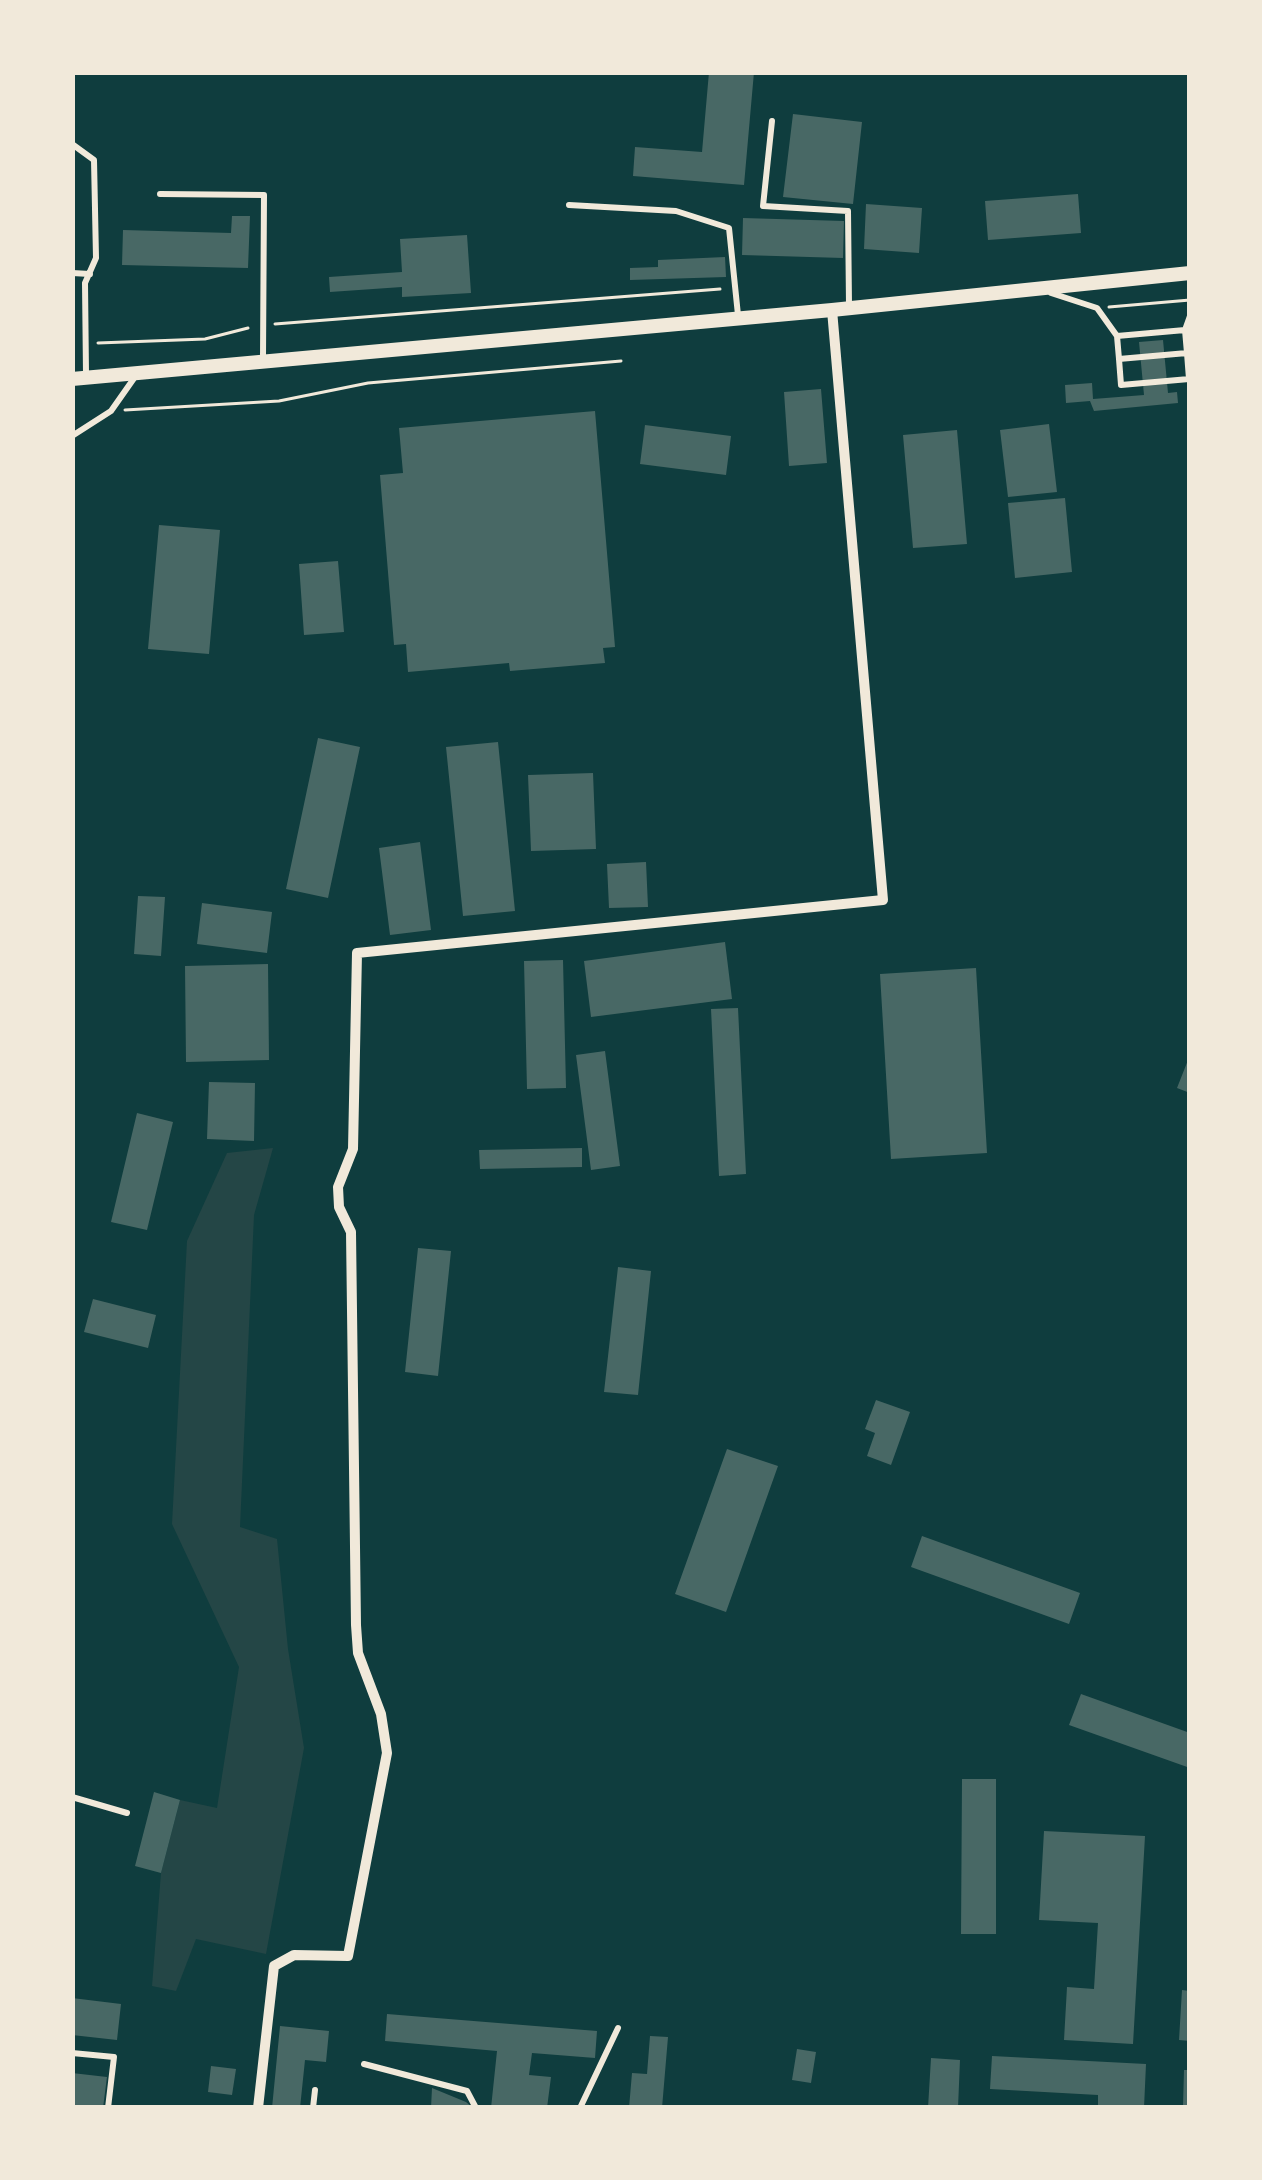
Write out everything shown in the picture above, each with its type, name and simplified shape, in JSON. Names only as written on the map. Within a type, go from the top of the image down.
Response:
[{"type":"street","points":[[79,378],[1190,273]]},
{"type":"street","points":[[258,2108],[274,1966],[294,1954],[348,1956],[387,1753],[381,1714],[358,1653],[351,1232],[339,1207],[338,1187],[352,1149],[357,953],[883,900],[832,310]]},
{"type":"lane","points":[[772,121],[764,206],[848,211],[849,308]]},
{"type":"lane","points":[[72,144],[94,160],[96,258],[86,283],[86,340],[79,378]]},
{"type":"lane","points":[[160,194],[264,195],[263,361]]},
{"type":"lane","points":[[569,205],[676,211],[729,227],[738,319]]},
{"type":"lane","points":[[72,273],[90,274]]},
{"type":"lane","points":[[1030,289],[1075,298],[1097,308],[1117,336],[1121,386],[1189,379],[1185,330],[1190,316]]},
{"type":"lane","points":[[1117,336],[1185,330]]},
{"type":"lane","points":[[1119,359],[1187,353]]},
{"type":"lane","points":[[72,436],[111,411],[137,374]]},
{"type":"lane","points":[[72,1796],[127,1813]]},
{"type":"lane","points":[[580,2108],[617,2028]]},
{"type":"lane","points":[[72,2054],[114,2057],[108,2108]]},
{"type":"lane","points":[[364,2063],[467,2091],[476,2108]]},
{"type":"lane","points":[[313,2108],[315,2090]]},
{"type":"path","points":[[86,340],[106,345],[205,339],[263,325],[735,287]]},
{"type":"path","points":[[1097,308],[1190,300]]},
{"type":"path","points":[[111,411],[279,401],[368,383],[620,361]]},
{"type":"shaded area","points":[[273,1148],[254,1215],[240,1527],[277,1539],[304,1748],[266,1954],[196,1939],[176,1991],[152,1986],[161,1873],[180,1800],[217,1808],[239,1667],[172,1524],[187,1241],[227,1153]]},
{"type":"building","points":[[709,72],[754,72],[744,185],[633,176],[635,147],[702,152]]},
{"type":"building","points":[[793,114],[862,122],[853,204],[783,197]]},
{"type":"building","points":[[1078,194],[1081,233],[988,240],[985,201]]},
{"type":"building","points":[[866,204],[922,208],[919,253],[864,249]]},
{"type":"building","points":[[232,216],[250,216],[248,268],[122,265],[123,230],[231,233]]},
{"type":"building","points":[[743,218],[844,221],[843,258],[742,255]]},
{"type":"building","points":[[467,235],[471,293],[402,297],[402,287],[330,292],[329,277],[402,272],[400,239]]},
{"type":"building","points":[[725,257],[726,277],[630,280],[630,268],[658,267],[658,260]]},
{"type":"building","points":[[1163,340],[1168,393],[1177,392],[1178,403],[1094,411],[1090,401],[1066,403],[1065,385],[1092,383],[1093,399],[1144,395],[1139,342]]},
{"type":"building","points":[[821,389],[827,463],[789,466],[784,392]]},
{"type":"building","points":[[595,411],[615,647],[603,648],[605,663],[510,671],[509,663],[408,672],[406,644],[394,645],[380,475],[403,473],[399,428]]},
{"type":"building","points":[[1049,424],[1057,492],[1008,497],[1000,430]]},
{"type":"building","points":[[645,425],[731,436],[726,475],[640,464]]},
{"type":"building","points":[[957,430],[967,544],[913,548],[903,435]]},
{"type":"building","points":[[1065,498],[1072,572],[1015,578],[1008,503]]},
{"type":"building","points":[[159,525],[220,530],[209,654],[148,649]]},
{"type":"building","points":[[338,561],[344,632],[304,635],[299,564]]},
{"type":"building","points":[[318,738],[360,747],[328,898],[286,889]]},
{"type":"building","points":[[498,742],[515,911],[463,916],[446,747]]},
{"type":"building","points":[[593,773],[596,849],[531,851],[528,775]]},
{"type":"building","points":[[420,842],[431,930],[390,935],[379,848]]},
{"type":"building","points":[[646,862],[648,907],[609,908],[607,864]]},
{"type":"building","points":[[138,896],[165,897],[161,956],[134,954]]},
{"type":"building","points":[[202,903],[272,912],[267,953],[197,944]]},
{"type":"building","points":[[725,942],[732,999],[591,1017],[584,961]]},
{"type":"building","points":[[563,960],[566,1088],[527,1089],[524,961]]},
{"type":"building","points":[[268,964],[269,1060],[186,1062],[185,966]]},
{"type":"building","points":[[976,968],[987,1153],[891,1159],[880,974]]},
{"type":"building","points":[[738,1008],[746,1174],[719,1176],[711,1009]]},
{"type":"building","points":[[605,1051],[620,1166],[591,1170],[576,1055]]},
{"type":"building","points":[[1190,1055],[1190,1093],[1177,1088]]},
{"type":"building","points":[[209,1082],[255,1083],[254,1141],[207,1139]]},
{"type":"building","points":[[137,1113],[173,1122],[147,1230],[111,1222]]},
{"type":"building","points":[[582,1148],[582,1167],[480,1169],[479,1150]]},
{"type":"building","points":[[418,1248],[451,1251],[438,1376],[405,1372]]},
{"type":"building","points":[[618,1267],[651,1271],[638,1395],[604,1392]]},
{"type":"building","points":[[93,1299],[156,1315],[148,1348],[84,1332]]},
{"type":"building","points":[[876,1400],[910,1412],[891,1465],[867,1456],[875,1433],[865,1429]]},
{"type":"building","points":[[727,1449],[778,1466],[726,1612],[675,1594]]},
{"type":"building","points":[[922,1536],[1080,1593],[1069,1624],[911,1567]]},
{"type":"building","points":[[1081,1694],[1190,1733],[1190,1768],[1069,1725]]},
{"type":"building","points":[[962,1779],[996,1779],[996,1934],[961,1934]]},
{"type":"building","points":[[154,1792],[180,1800],[161,1873],[135,1866]]},
{"type":"building","points":[[1044,1831],[1145,1836],[1133,2044],[1064,2040],[1067,1987],[1094,1989],[1098,1923],[1039,1920]]},
{"type":"building","points":[[1182,1990],[1190,1991],[1190,2041],[1179,2040]]},
{"type":"building","points":[[72,1998],[121,2004],[117,2040],[72,2035]]},
{"type":"building","points":[[387,2014],[597,2031],[595,2058],[532,2053],[529,2075],[551,2077],[547,2108],[491,2108],[497,2051],[385,2041]]},
{"type":"building","points":[[280,2026],[329,2031],[326,2062],[305,2060],[300,2108],[272,2108]]},
{"type":"building","points":[[650,2036],[668,2037],[662,2108],[629,2108],[632,2073],[647,2074]]},
{"type":"building","points":[[797,2049],[816,2052],[811,2083],[792,2080]]},
{"type":"building","points":[[992,2056],[1146,2064],[1144,2108],[1098,2108],[1098,2095],[990,2089]]},
{"type":"building","points":[[931,2058],[960,2060],[958,2108],[928,2108]]},
{"type":"building","points":[[211,2066],[236,2069],[232,2095],[208,2092]]},
{"type":"building","points":[[1184,2070],[1190,2070],[1190,2107],[1183,2106]]},
{"type":"building","points":[[72,2073],[107,2077],[103,2108],[72,2108]]},
{"type":"building","points":[[432,2088],[466,2102],[473,2108],[431,2108]]}]
